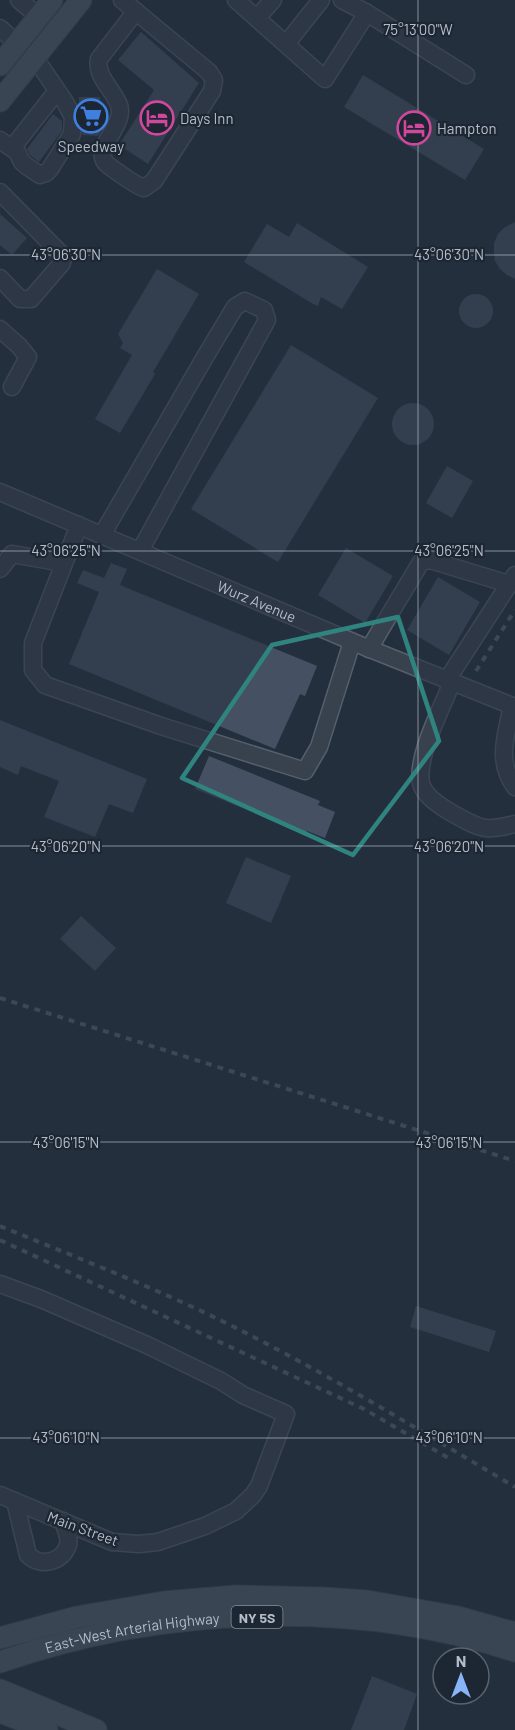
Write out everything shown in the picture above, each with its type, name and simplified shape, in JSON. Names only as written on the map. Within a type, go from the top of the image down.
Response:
[{"type":"main road","points":[[0,65],[52,0]]},
{"type":"main road","points":[[0,101],[81,0]]},
{"type":"main road","name":"East-West Arterial Highway","points":[[0,1638],[77,1617],[164,1602],[236,1596],[367,1601],[458,1617],[515,1632]]},
{"type":"main road","name":"East-West Arterial Highway","points":[[0,1662],[100,1634],[145,1625],[234,1617],[310,1616],[379,1621],[450,1633],[515,1651]]},
{"type":"main road","points":[[0,1690],[96,1730]]},
{"type":"main road","points":[[0,1712],[47,1730]]},
{"type":"street","points":[[20,0],[39,17]]},
{"type":"street","points":[[122,0],[136,11],[209,72],[214,80],[212,91],[154,181],[144,188],[105,163],[102,156],[104,146],[121,116],[120,107],[97,66],[99,59],[136,11]]},
{"type":"street","points":[[236,0],[325,79],[367,13]]},
{"type":"street","points":[[256,18],[273,0]]},
{"type":"street","points":[[286,44],[321,0]]},
{"type":"street","points":[[342,0],[367,13],[466,75]]},
{"type":"street","points":[[0,28],[17,44]]},
{"type":"street","points":[[34,58],[57,91],[73,117],[74,126],[72,134],[50,169],[40,175],[22,162],[17,152],[6,144],[57,91]]},
{"type":"street","points":[[0,192],[62,255],[63,259],[31,299],[20,299],[0,278]]},
{"type":"street","points":[[102,535],[235,307],[244,301],[264,310],[267,320],[140,551]]},
{"type":"street","points":[[0,328],[28,357],[12,387]]},
{"type":"street","name":"Wurz Avenue","points":[[0,492],[352,642],[514,707]]},
{"type":"street","points":[[79,525],[33,643],[33,670],[45,685],[161,726],[305,771],[319,747],[352,642]]},
{"type":"street","points":[[0,569],[12,554],[63,563]]},
{"type":"street","points":[[369,649],[421,562],[430,560],[512,580],[449,681],[425,748],[421,767],[421,784],[427,794],[460,818],[486,829],[515,824]]},
{"type":"street","points":[[514,707],[504,743],[503,759],[510,780],[515,787]]},
{"type":"street","name":"Main Street","points":[[0,1284],[41,1299],[147,1345],[221,1381],[243,1395],[286,1414],[259,1486],[253,1495],[236,1511],[205,1526],[158,1542],[139,1544],[112,1542],[7,1498]]},
{"type":"street","points":[[7,1498],[28,1555],[41,1563],[49,1562],[63,1553],[68,1546],[63,1521]]},
{"type":"highlighted area","points":[[398,617],[439,741],[353,855],[182,778],[272,645]]},
{"type":"building","name":"Days Inn","points":[[141,32],[199,83],[148,164],[119,145],[154,90],[118,60]]},
{"type":"building","name":"Hampton","points":[[363,75],[484,149],[465,180],[344,107]]},
{"type":"building","points":[[79,97],[100,97],[100,133],[98,136],[82,135],[83,117]]},
{"type":"building","points":[[53,114],[62,121],[62,131],[39,162],[30,155],[27,149]]},
{"type":"building","points":[[0,214],[27,238],[12,255],[0,245]]},
{"type":"building","points":[[515,222],[515,279],[500,269],[495,261],[494,243],[498,234],[505,227]]},
{"type":"building","points":[[297,223],[368,267],[342,309],[321,297],[318,306],[313,304],[244,262],[267,224],[289,237]]},
{"type":"building","points":[[157,269],[199,294],[120,433],[95,419],[132,355],[120,348],[123,343],[118,334]]},
{"type":"building","points":[[476,294],[488,299],[493,311],[488,323],[476,328],[464,323],[459,311],[464,299]]},
{"type":"building","points":[[291,345],[378,398],[278,562],[191,509]]},
{"type":"building","points":[[413,403],[421,404],[428,409],[433,416],[433,432],[428,439],[421,444],[413,445],[405,444],[398,439],[393,432],[392,424],[393,416],[398,409],[405,404]]},
{"type":"building","points":[[447,466],[473,481],[452,518],[426,503]]},
{"type":"building","points":[[346,548],[393,576],[365,623],[318,595]]},
{"type":"building","points":[[111,563],[127,569],[120,585],[317,666],[305,696],[300,694],[275,749],[69,664],[99,592],[77,583],[83,570],[104,578]]},
{"type":"building","points":[[438,577],[480,602],[449,655],[407,630]]},
{"type":"building","points":[[0,720],[147,779],[133,813],[109,804],[95,837],[44,817],[59,781],[21,766],[18,775],[0,767]]},
{"type":"building","points":[[209,756],[320,801],[318,805],[335,812],[325,838],[307,831],[306,834],[195,789]]},
{"type":"building","points":[[246,857],[291,876],[271,923],[226,903]]},
{"type":"building","points":[[81,916],[116,948],[95,971],[60,939]]},
{"type":"building","points":[[416,1306],[496,1331],[489,1352],[410,1327]]},
{"type":"building","points":[[372,1676],[417,1694],[404,1730],[351,1730]]},
{"type":"railway","points":[[476,671],[515,610]]},
{"type":"railway","points":[[0,998],[515,1161]]},
{"type":"railway","points":[[0,1226],[150,1288],[238,1329],[343,1386],[515,1487]]},
{"type":"railway","points":[[0,1240],[364,1409],[450,1459]]},
{"type":"place","name":"Speedway","points":[[91,116]]},
{"type":"place","name":"Days Inn","points":[[157,118]]},
{"type":"place","name":"Hampton","points":[[414,128]]}]
